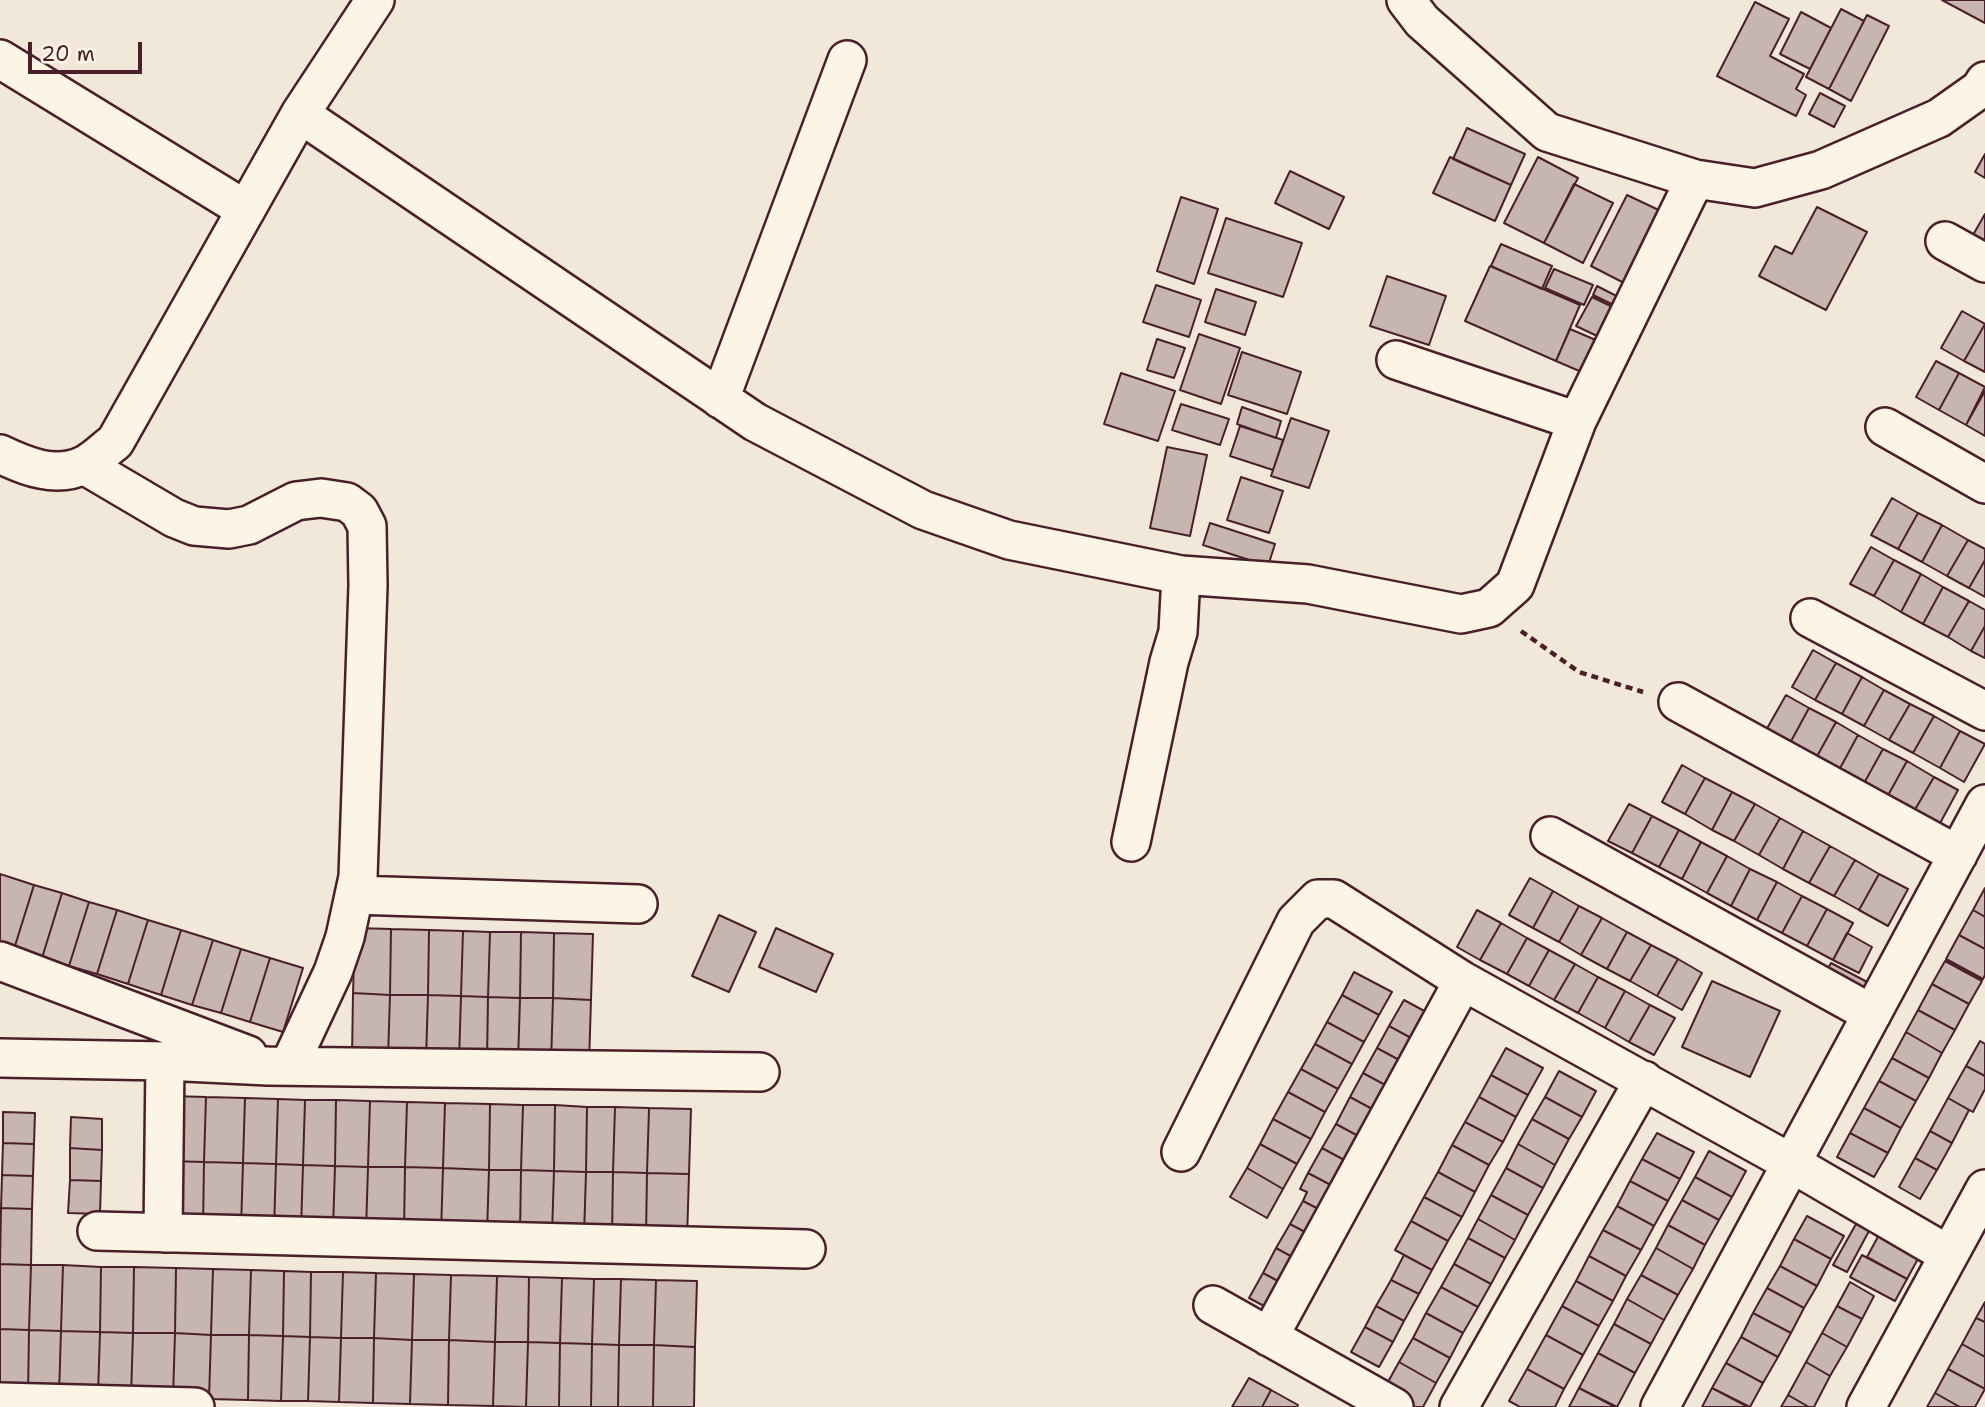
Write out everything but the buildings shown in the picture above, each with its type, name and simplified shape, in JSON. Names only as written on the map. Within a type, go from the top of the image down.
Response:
[{"type":"street","points":[[0,454],[27,467],[51,470],[84,465],[115,442],[300,114],[375,0]]},
{"type":"street","points":[[1406,0],[1422,21],[1547,132],[1695,179],[1755,188],[1821,170],[1939,118],[1980,89],[1985,81]]},
{"type":"street","points":[[0,59],[246,210]]},
{"type":"street","points":[[720,399],[847,60]]},
{"type":"street","points":[[300,114],[755,422],[923,509],[1009,540],[1181,575],[1308,584],[1461,614],[1489,608],[1515,585],[1577,421],[1695,179]]},
{"type":"street","points":[[1945,240],[1985,263]]},
{"type":"street","points":[[1396,360],[1577,421]]},
{"type":"street","points":[[1885,427],[1985,484]]},
{"type":"street","points":[[84,465],[174,518],[194,526],[229,529],[249,525],[296,501],[321,498],[347,502],[359,511],[367,526],[368,586],[358,877],[345,937],[333,972],[279,1066]]},
{"type":"street","points":[[1131,842],[1168,662],[1178,632],[1181,575]]},
{"type":"street","points":[[1810,618],[1985,711]]},
{"type":"street","points":[[1678,702],[1958,855]]},
{"type":"street","points":[[1660,1407],[1985,804]]},
{"type":"street","points":[[1550,836],[1872,1014]]},
{"type":"street","points":[[354,895],[638,904]]},
{"type":"street","points":[[1181,1152],[1296,921],[1318,899],[1334,899],[1464,981],[1791,1163],[1949,1255]]},
{"type":"street","points":[[0,961],[279,1066]]},
{"type":"street","points":[[1269,1337],[1464,981]]},
{"type":"street","points":[[0,1058],[279,1066],[760,1072]]},
{"type":"street","points":[[163,1233],[165,1061]]},
{"type":"street","points":[[1459,1407],[1644,1080]]},
{"type":"street","points":[[1866,1407],[1985,1189]]},
{"type":"street","points":[[97,1231],[806,1249]]},
{"type":"street","points":[[1213,1305],[1394,1407]]},
{"type":"street","points":[[0,1402],[195,1407]]},
{"type":"path","points":[[1489,608],[1579,672],[1678,702]]}]
